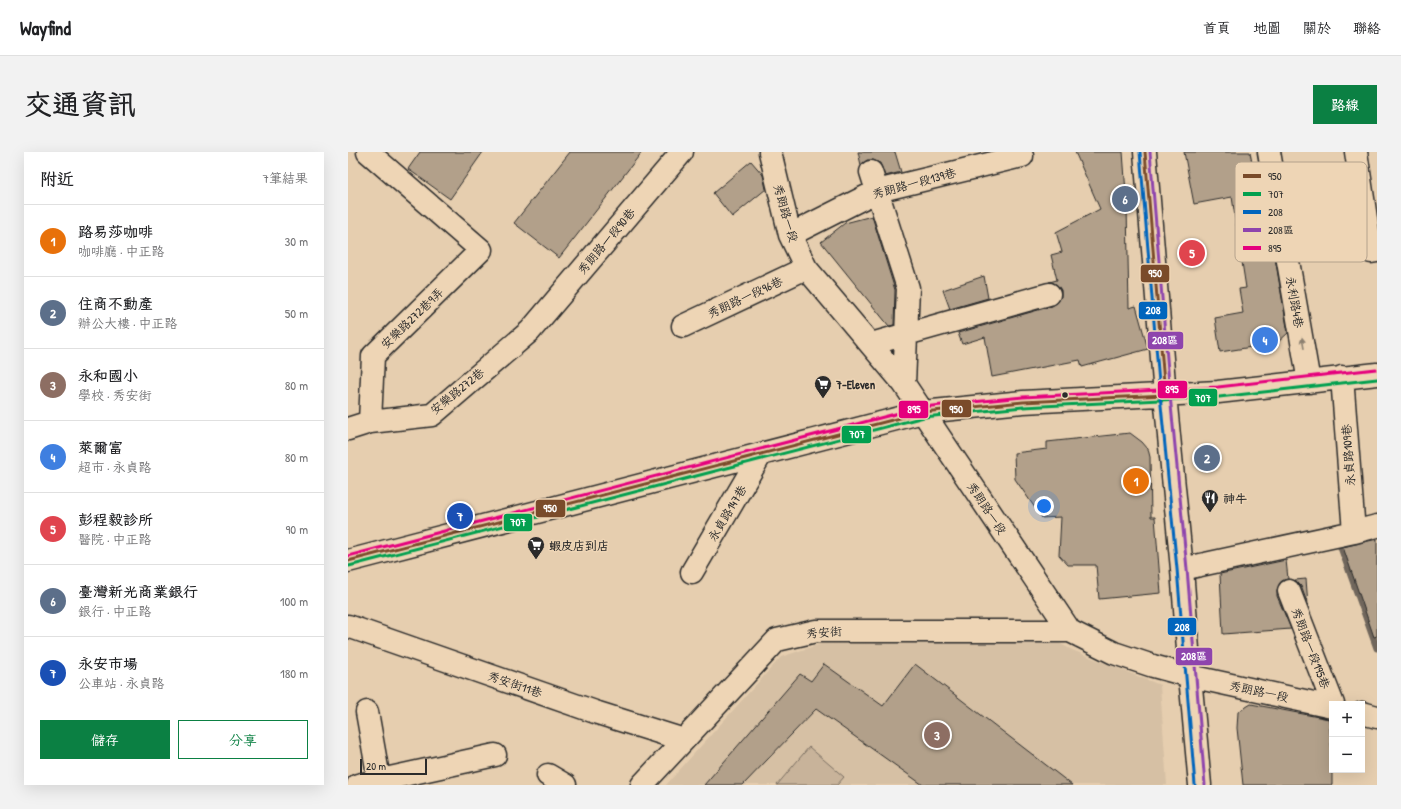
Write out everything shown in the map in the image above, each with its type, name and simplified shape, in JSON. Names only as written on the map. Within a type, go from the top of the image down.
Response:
[{"type":"street","name":"安樂路272巷9弄","points":[[368,152],[481,250],[373,356],[370,422]]},
{"type":"street","name":"秀朗路一段90巷","points":[[530,330],[682,152]]},
{"type":"street","name":"秀朗路一段","points":[[770,152],[790,235],[806,268],[904,384],[1070,631],[1114,653],[1153,666],[1190,676],[1329,706]]},
{"type":"street","points":[[1144,152],[1200,785]]},
{"type":"street","name":"永利路4巷","points":[[1269,152],[1271,162]]},
{"type":"street","points":[[1356,152],[1358,162]]},
{"type":"street","name":"秀朗路一段139巷","points":[[790,235],[874,182],[1022,156]]},
{"type":"street","points":[[874,182],[908,288],[904,384]]},
{"type":"street","points":[[1367,225],[1371,252],[1377,251]]},
{"type":"street","name":"永利路4巷","points":[[1289,262],[1310,382]]},
{"type":"street","name":"秀朗路一段96巷","points":[[683,326],[806,268]]},
{"type":"street","points":[[871,344],[1049,294]]},
{"type":"street","name":"安樂路272巷","points":[[348,429],[370,422],[432,415],[530,330]]},
{"type":"street","points":[[348,561],[923,412],[1024,402],[1218,392],[1377,374]]},
{"type":"street","name":"永貞路109巷","points":[[1342,377],[1354,532]]},
{"type":"street","name":"永貞路147巷","points":[[692,572],[761,454]]},
{"type":"street","points":[[1182,570],[1377,526]]},
{"type":"street","name":"秀朗路一段195巷","points":[[1289,591],[1332,701]]},
{"type":"street","name":"秀安街11巷","points":[[348,626],[598,713],[684,740]]},
{"type":"street","name":"秀安街","points":[[642,785],[777,640],[816,631],[1070,631]]},
{"type":"street","points":[[367,712],[379,783]]},
{"type":"street","points":[[1365,715],[1377,717]]},
{"type":"street","points":[[358,785],[379,783],[495,755]]},
{"type":"shaded area","points":[[1057,642],[1072,650],[1160,685],[1167,785],[666,785],[781,657],[820,644]]},
{"type":"shaded area","points":[[809,747],[844,777],[837,785],[777,785]]},
{"type":"building","points":[[420,152],[483,152],[450,199],[408,169]]},
{"type":"building","points":[[570,152],[642,152],[559,258],[514,223]]},
{"type":"building","points":[[858,152],[895,152],[901,172],[885,176],[880,163],[873,160],[867,160],[861,165]]},
{"type":"building","points":[[1075,152],[1123,152],[1127,207],[1129,308],[1136,306],[1148,349],[1082,367],[1080,360],[992,377],[985,337],[962,344],[958,333],[1052,306],[1058,302],[1061,297],[1061,290],[1057,285],[1049,282],[1057,280],[1051,255],[1062,252],[1056,232],[1100,209]]},
{"type":"building","points":[[1184,152],[1250,152],[1252,162],[1235,162],[1235,216],[1232,197],[1194,204]]},
{"type":"building","points":[[751,161],[763,175],[766,189],[732,217],[713,193]]},
{"type":"building","points":[[872,216],[895,290],[894,325],[889,326],[821,242],[845,223]]},
{"type":"building","points":[[1242,262],[1276,262],[1288,333],[1277,343],[1220,352],[1215,318],[1243,313],[1239,289],[1246,288]]},
{"type":"building","points":[[984,276],[988,298],[950,309],[943,290]]},
{"type":"building","points":[[1130,433],[1142,442],[1148,449],[1150,457],[1151,517],[1155,517],[1161,593],[1099,599],[1096,565],[1068,565],[1059,555],[1061,517],[1042,518],[1015,479],[1014,453],[1047,449],[1047,442]]},
{"type":"building","points":[[1377,539],[1377,636],[1374,637],[1343,547]]},
{"type":"building","points":[[1286,560],[1288,579],[1280,583],[1277,590],[1277,596],[1291,629],[1223,634],[1220,574]]},
{"type":"building","points":[[1306,579],[1308,605],[1301,586],[1295,580]]},
{"type":"building","points":[[824,664],[883,706],[915,664],[1072,785],[923,785],[816,709],[743,785],[704,785],[800,674],[811,681]]},
{"type":"building","points":[[1251,704],[1329,719],[1329,773],[1332,773],[1332,785],[1243,785],[1237,728],[1238,712]]},
{"type":"waterway","points":[[1338,539],[1377,648]]},
{"type":"transit line","name":"208","points":[[1140,152],[1195,785]]},
{"type":"transit line","name":"950","points":[[1145,152],[1165,395]]},
{"type":"transit line","name":"208區","points":[[1150,152],[1205,785]]},
{"type":"transit line","name":"895","points":[[348,556],[922,407],[1023,397],[1218,387],[1376,369]]},
{"type":"transit line","name":"707","points":[[349,566],[924,417],[1023,407],[1219,397],[1377,379]]},
{"type":"transit line","name":"950","points":[[348,561],[923,412],[1023,402],[1165,395]]},
{"type":"place","name":"臺灣新光商業銀行","points":[[1125,199]]},
{"type":"place","name":"彭程毅診所","points":[[1192,253]]},
{"type":"place","name":"萊爾富","points":[[1265,340]]},
{"type":"place","name":"7-Eleven","points":[[823,399]]},
{"type":"place","name":"住商不動產","points":[[1207,458]]},
{"type":"place","name":"路易莎咖啡","points":[[1136,481]]},
{"type":"place","name":"神牛","points":[[1210,513]]},
{"type":"place","name":"永安市場","points":[[460,516]]},
{"type":"place","name":"蝦皮店到店","points":[[536,560]]},
{"type":"place","name":"永和國小","points":[[937,735]]}]
